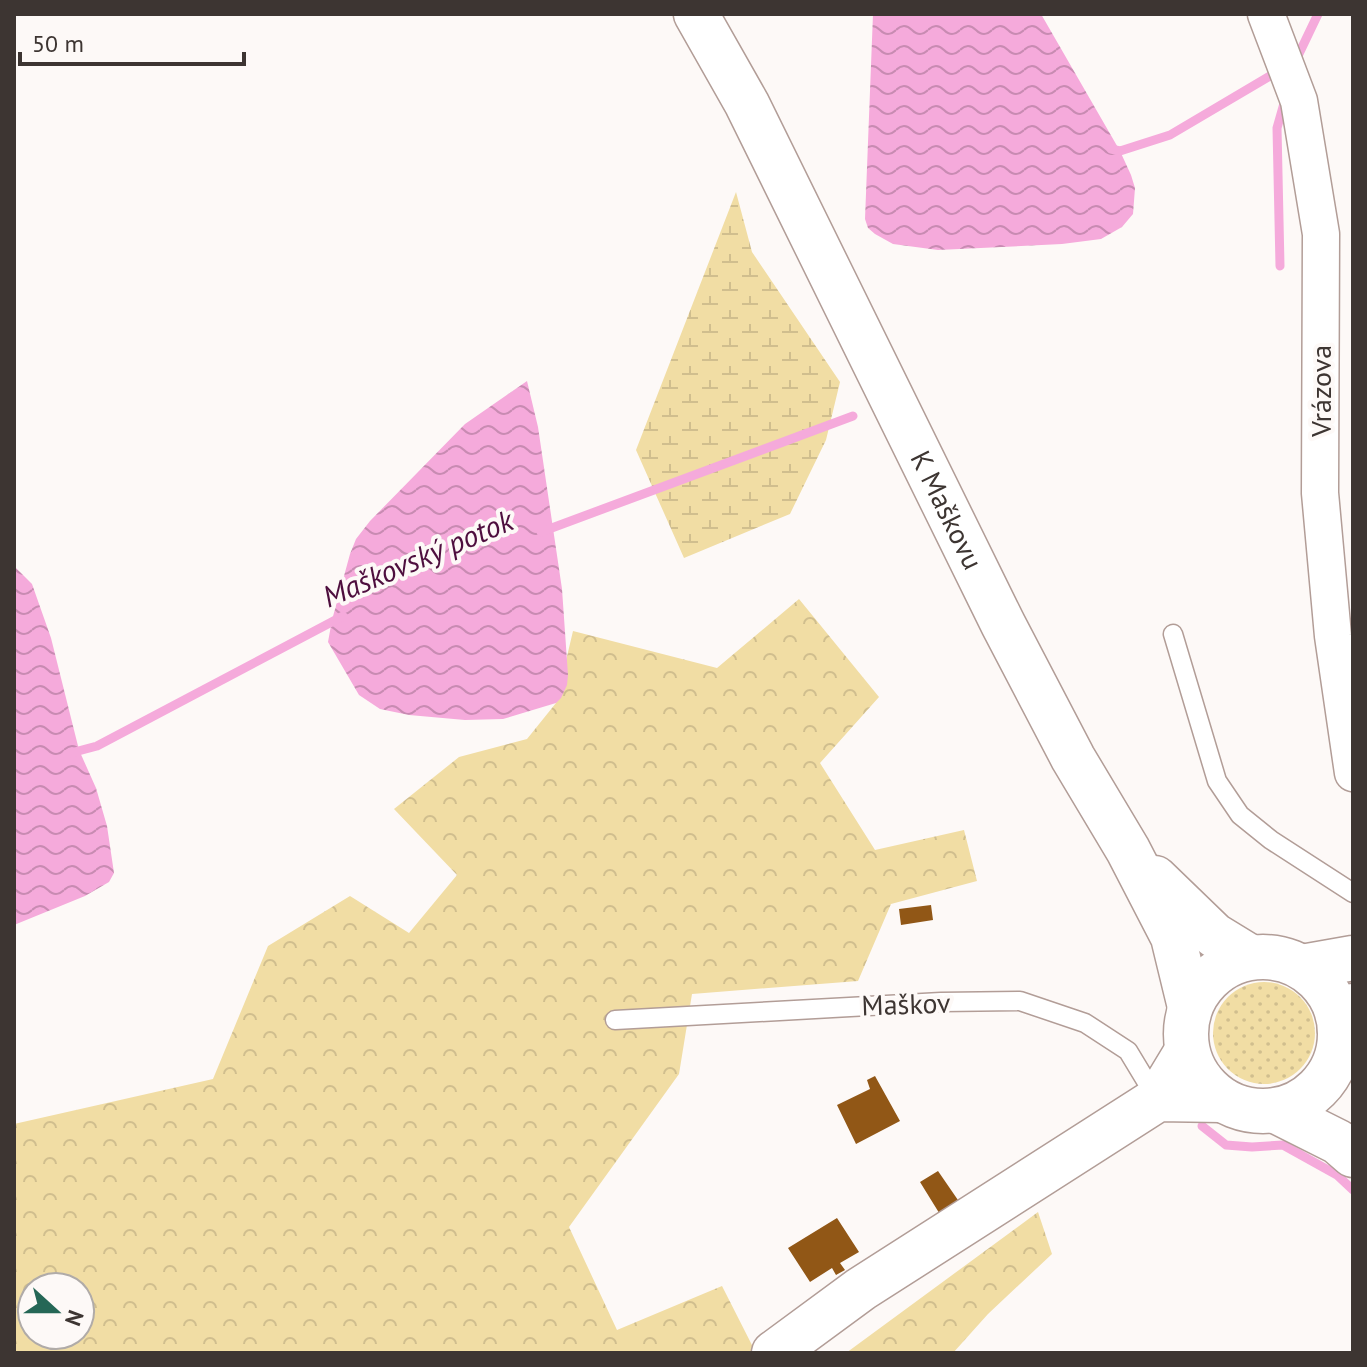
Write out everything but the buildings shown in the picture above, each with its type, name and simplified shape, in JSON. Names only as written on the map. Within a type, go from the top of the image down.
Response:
[{"type":"main road","name":"K Maškovu","points":[[696,14],[754,118],[1003,624],[1073,758],[1128,850],[1173,937],[1190,1007]]},
{"type":"main road","points":[[1128,850],[1214,935],[1250,957]]},
{"type":"main road","points":[[1342,1033],[1320,1086],[1300,1102],[1276,1111],[1257,1112],[1222,1100],[1206,1087],[1194,1070],[1187,1051],[1186,1029],[1190,1007],[1200,989],[1214,974],[1231,963],[1250,957],[1286,960],[1302,967],[1322,984],[1335,1006],[1342,1033],[1353,1104]]},
{"type":"main road","points":[[1302,967],[1353,958]]},
{"type":"main road","points":[[774,1353],[861,1289],[1158,1099],[1187,1051]]},
{"type":"main road","points":[[1158,1099],[1222,1100]]},
{"type":"main road","points":[[1276,1111],[1338,1142],[1353,1155]]},
{"type":"street","name":"Vrázova","points":[[1266,14],[1299,101],[1321,234],[1320,493],[1333,636],[1353,773]]},
{"type":"lane","points":[[1173,634],[1217,781],[1240,815],[1271,840],[1353,893]]},
{"type":"lane","name":"Maškov","points":[[615,1020],[941,1002],[1020,1001],[1085,1023],[1128,1051],[1158,1099]]},
{"type":"green space","points":[[736,192],[752,252],[840,382],[826,440],[790,514],[684,558],[636,450]]},
{"type":"green space","points":[[799,599],[879,697],[820,763],[875,850],[964,830],[977,881],[891,904],[858,981],[692,994],[679,1074],[569,1227],[617,1330],[722,1286],[756,1353],[14,1353],[14,1124],[213,1079],[268,946],[350,896],[409,933],[457,875],[394,809],[459,757],[527,739],[556,703],[573,631],[717,668]]},
{"type":"green space","points":[[1264,982],[1284,986],[1300,997],[1311,1013],[1315,1033],[1311,1053],[1300,1069],[1284,1080],[1264,1084],[1244,1080],[1228,1069],[1217,1053],[1213,1033],[1217,1013],[1228,997],[1244,986]]},
{"type":"green space","points":[[1038,1212],[1052,1254],[988,1314],[953,1353],[846,1353]]},
{"type":"water","points":[[873,14],[1041,14],[1120,151],[1135,188],[1133,214],[1122,227],[1101,239],[1062,244],[938,250],[893,244],[875,234],[868,228],[865,219]]},
{"type":"water","points":[[527,381],[538,427],[562,589],[567,685],[556,703],[503,719],[465,720],[380,709],[359,695],[328,642],[356,539],[465,424]]},
{"type":"water","points":[[14,566],[32,584],[51,638],[79,750],[96,788],[107,826],[114,873],[109,882],[85,896],[14,925]]},
{"type":"waterway","points":[[1296,60],[1318,14]]},
{"type":"waterway","points":[[1111,149],[1120,151],[1170,135],[1280,70]]},
{"type":"waterway","points":[[1280,266],[1277,128],[1285,100]]},
{"type":"waterway","name":"Maškovský potok","points":[[541,532],[853,416]]},
{"type":"waterway","name":"Maškovský potok","points":[[67,754],[97,746],[343,616]]},
{"type":"waterway","points":[[1202,1126],[1226,1145],[1283,1145],[1337,1175],[1353,1190]]}]
